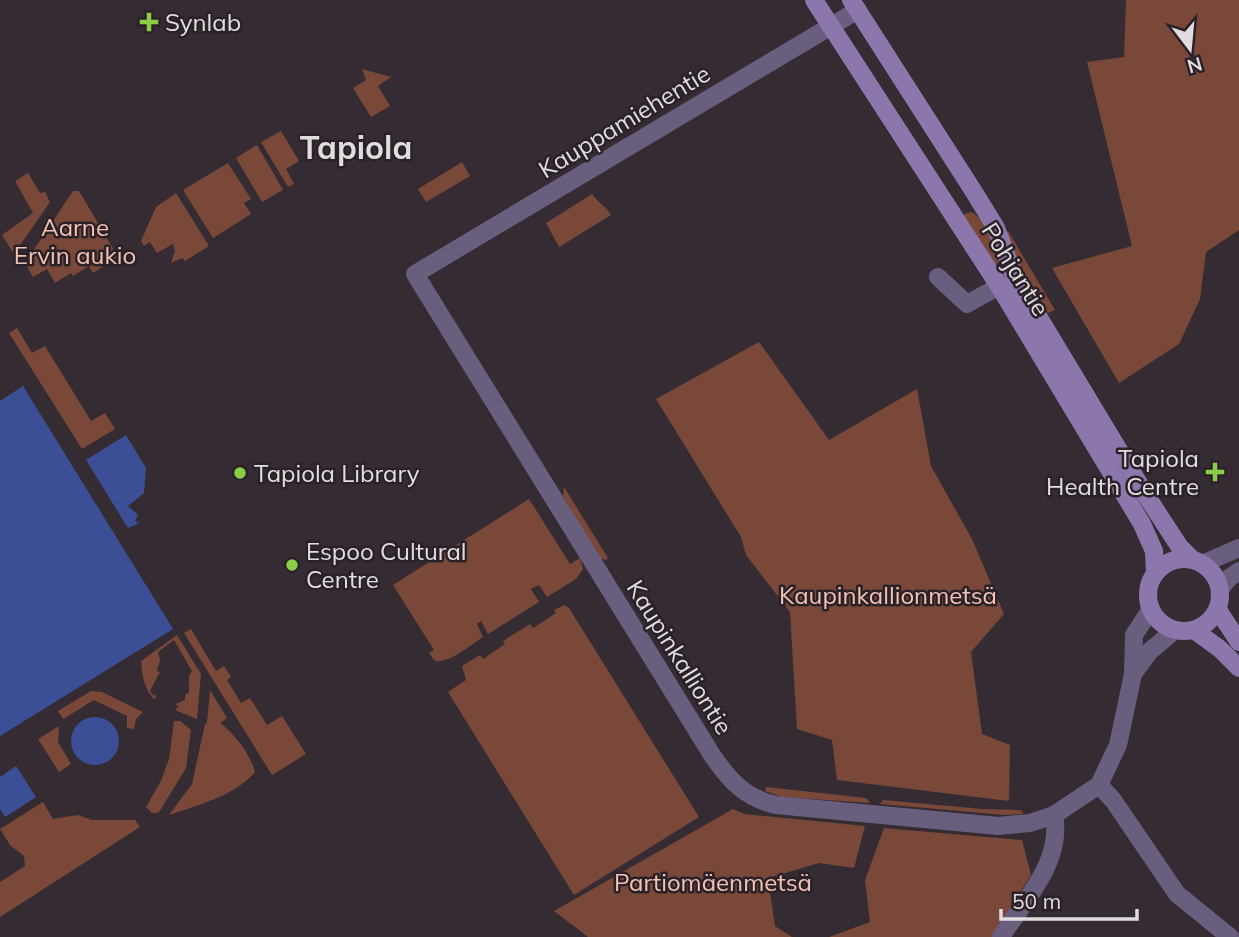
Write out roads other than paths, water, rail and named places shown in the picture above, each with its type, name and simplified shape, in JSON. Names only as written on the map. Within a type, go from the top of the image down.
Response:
[{"type":"main road","name":"Pohjantie","points":[[814,0],[1007,282],[1166,527],[1179,546],[1197,562]]},
{"type":"main road","name":"Pohjantie","points":[[855,5],[996,228],[1007,282],[1142,524],[1154,551],[1155,574]]},
{"type":"main road","points":[[1176,560],[1197,562],[1212,572],[1220,589],[1218,610],[1208,623],[1194,630],[1175,630],[1160,623],[1150,609],[1148,591],[1155,574],[1168,563],[1176,560]]},
{"type":"main road","points":[[1218,610],[1239,642]]},
{"type":"main road","points":[[1194,630],[1220,649],[1239,668]]},
{"type":"street","name":"Kauppamiehentie","points":[[415,274],[831,27],[855,5]]},
{"type":"street","name":"Kaupinkalliontie","points":[[415,274],[712,754],[737,787],[760,802],[776,805],[998,826],[1022,825],[1054,815],[1099,785]]},
{"type":"street","points":[[938,277],[967,304],[1007,282]]},
{"type":"street","points":[[1197,562],[1239,548]]},
{"type":"street","points":[[1220,589],[1239,571]]},
{"type":"street","points":[[1150,609],[1134,635],[1133,674],[1118,745],[1099,785],[1113,800],[1177,894],[1230,937]]},
{"type":"street","points":[[1133,674],[1150,651],[1175,630]]},
{"type":"street","points":[[1001,937],[1052,857],[1057,829],[1054,815]]},
{"type":"water","points":[[23,386],[173,629],[0,736],[0,401]]},
{"type":"water","points":[[126,435],[146,468],[144,493],[128,506],[138,515],[135,521],[139,523],[128,528],[86,460]]},
{"type":"water","points":[[95,717],[104,718],[112,724],[118,732],[118,750],[112,758],[104,764],[95,765],[86,764],[78,758],[72,750],[71,741],[72,732],[78,724],[86,718]]},
{"type":"water","points":[[16,766],[36,797],[5,817],[0,809],[0,777]]},
{"type":"place","name":"Synlab","points":[[149,22]]},
{"type":"place","name":"Tapiola Health Centre","points":[[1215,472]]},
{"type":"place","name":"Tapiola Library","points":[[240,473]]},
{"type":"place","name":"Espoo Cultural Centre","points":[[292,565]]},
{"type":"district","name":"Tapiola","points":[[356,147]]},
{"type":"park label","name":"Aarne Ervin aukio","points":[[75,241]]},
{"type":"park label","name":"Kaupinkallionmetsä","points":[[888,595]]},
{"type":"park label","name":"Partiomäenmetsä","points":[[713,882]]}]
